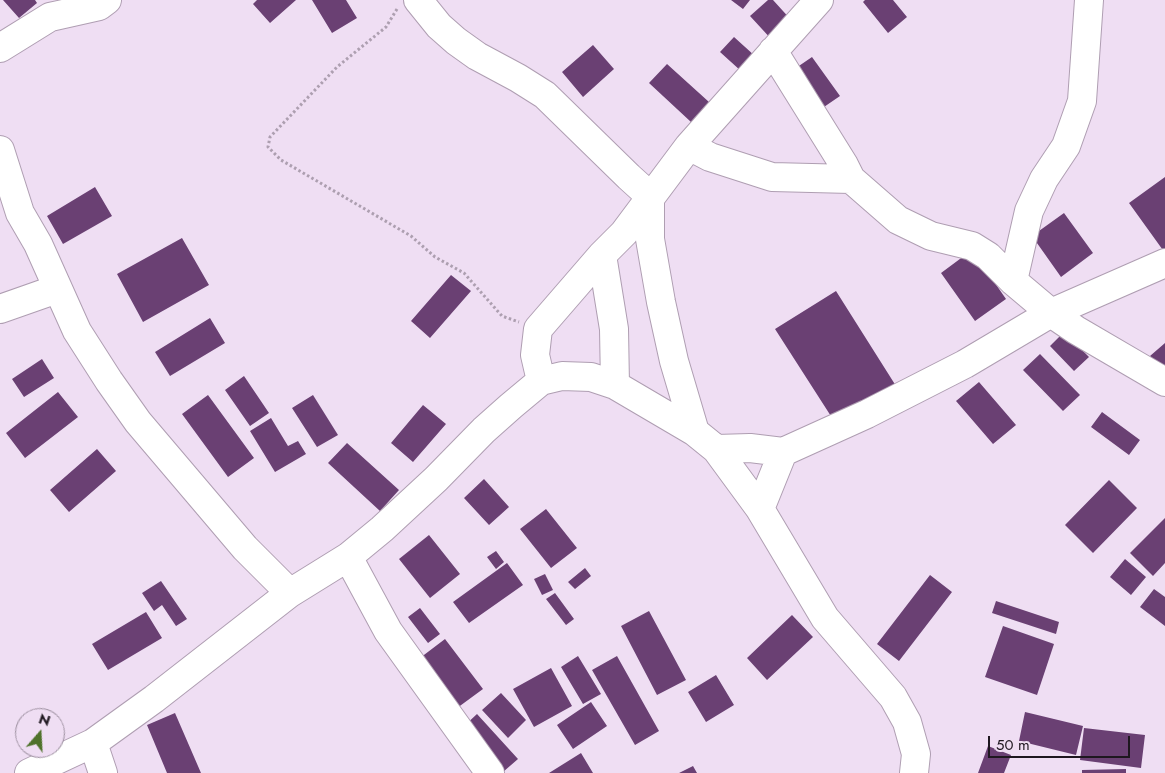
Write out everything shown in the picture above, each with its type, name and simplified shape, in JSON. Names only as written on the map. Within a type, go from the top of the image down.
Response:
[{"type":"street","points":[[0,48],[49,9],[99,6],[107,0]]},
{"type":"street","points":[[541,381],[535,356],[538,329],[602,255],[624,233],[689,146],[818,0]]},
{"type":"street","points":[[1013,281],[1029,211],[1044,179],[1066,146],[1082,101],[1089,0]]},
{"type":"street","points":[[408,3],[477,56],[518,78],[545,96],[650,196],[650,239],[661,302],[674,362],[695,432]]},
{"type":"street","points":[[772,51],[851,179],[898,220],[931,236],[972,246],[988,256],[1013,281],[1051,313],[1076,330],[1165,382]]},
{"type":"street","points":[[689,146],[710,157],[772,177],[851,179]]},
{"type":"street","points":[[0,150],[20,213],[38,244],[77,330],[109,381],[138,422],[246,548],[290,593]]},
{"type":"street","points":[[602,255],[614,328],[615,384]]},
{"type":"street","points":[[716,449],[750,448],[783,452],[867,414],[957,368],[1051,313],[1165,263]]},
{"type":"street","points":[[0,308],[57,289]]},
{"type":"street","points":[[29,773],[93,743],[154,699],[290,593],[348,557],[436,480],[484,430],[541,381],[562,376],[591,377],[615,384],[695,432],[716,449],[760,509],[825,618],[893,697],[907,722],[916,754],[914,773]]},
{"type":"street","points":[[760,509],[783,452]]},
{"type":"street","points":[[348,557],[388,631],[490,773]]},
{"type":"street","points":[[93,743],[103,773]]},
{"type":"path","points":[[408,3],[386,27],[337,67],[270,137],[268,147],[281,160],[411,236],[435,257],[464,273],[502,316],[538,329]]},
{"type":"building","points":[[3,0],[35,0],[37,3],[19,18]]},
{"type":"building","points":[[257,0],[296,0],[270,23],[253,4]]},
{"type":"building","points":[[312,0],[346,0],[357,18],[332,33]]},
{"type":"building","points":[[731,0],[750,0],[743,9]]},
{"type":"building","points":[[768,0],[773,0],[793,22],[773,41],[750,16]]},
{"type":"building","points":[[865,0],[893,0],[907,17],[888,33],[863,2]]},
{"type":"building","points":[[734,37],[755,56],[741,71],[720,52]]},
{"type":"building","points":[[593,45],[614,69],[583,97],[562,72]]},
{"type":"building","points":[[812,57],[840,96],[821,109],[793,70]]},
{"type":"building","points":[[667,64],[709,102],[691,122],[649,83]]},
{"type":"building","points":[[1165,177],[1165,253],[1129,203]]},
{"type":"building","points":[[95,187],[112,216],[63,244],[47,216]]},
{"type":"building","points":[[1064,213],[1093,253],[1061,277],[1032,236]]},
{"type":"building","points":[[182,238],[209,285],[143,322],[117,274]]},
{"type":"building","points":[[972,250],[1006,299],[975,321],[941,273]]},
{"type":"building","points":[[451,275],[471,291],[430,338],[411,321]]},
{"type":"building","points":[[836,291],[896,386],[836,424],[775,329]]},
{"type":"building","points":[[210,318],[225,343],[170,376],[155,352]]},
{"type":"building","points":[[1064,332],[1089,357],[1074,371],[1050,346]]},
{"type":"building","points":[[1165,343],[1165,373],[1150,356]]},
{"type":"building","points":[[1040,354],[1080,395],[1063,411],[1023,370]]},
{"type":"building","points":[[42,359],[54,378],[24,397],[12,379]]},
{"type":"building","points":[[244,376],[269,413],[250,426],[225,390]]},
{"type":"building","points":[[979,382],[1016,425],[993,444],[956,401]]},
{"type":"building","points":[[58,392],[78,417],[25,458],[6,433]]},
{"type":"building","points":[[208,395],[254,458],[228,477],[182,414]]},
{"type":"building","points":[[313,395],[338,435],[317,447],[292,408]]},
{"type":"building","points":[[423,405],[446,424],[413,462],[391,443]]},
{"type":"building","points":[[1102,412],[1140,440],[1129,455],[1091,427]]},
{"type":"building","points":[[271,418],[288,446],[298,441],[306,454],[275,472],[250,431]]},
{"type":"building","points":[[347,443],[399,490],[380,511],[328,463]]},
{"type":"building","points":[[97,449],[116,471],[69,512],[50,490]]},
{"type":"building","points":[[484,479],[509,507],[489,525],[464,498]]},
{"type":"building","points":[[1109,480],[1137,508],[1093,553],[1065,525]]},
{"type":"building","points":[[546,509],[577,548],[551,568],[520,529]]},
{"type":"building","points":[[1165,518],[1165,563],[1153,576],[1130,553]]},
{"type":"building","points":[[429,535],[460,574],[430,598],[399,559]]},
{"type":"building","points":[[496,551],[504,562],[496,569],[487,557]]},
{"type":"building","points":[[1125,559],[1146,577],[1131,595],[1110,577]]},
{"type":"building","points":[[507,563],[523,585],[469,623],[453,602]]},
{"type":"building","points":[[585,568],[591,576],[575,589],[568,582]]},
{"type":"building","points":[[545,574],[553,590],[542,595],[534,579]]},
{"type":"building","points":[[930,575],[952,592],[899,661],[877,644]]},
{"type":"building","points":[[161,581],[187,619],[176,626],[162,605],[154,611],[142,593]]},
{"type":"building","points":[[1154,589],[1165,597],[1165,626],[1140,607]]},
{"type":"building","points":[[555,593],[574,619],[566,625],[546,599]]},
{"type":"building","points":[[996,601],[1059,622],[1056,634],[992,613]]},
{"type":"building","points":[[420,608],[440,634],[428,643],[408,617]]},
{"type":"building","points":[[649,611],[686,680],[657,695],[621,626]]},
{"type":"building","points":[[146,612],[162,638],[108,670],[92,644]]},
{"type":"building","points":[[792,615],[813,637],[767,680],[747,658]]},
{"type":"building","points":[[1003,626],[1054,644],[1037,695],[985,677]]},
{"type":"building","points":[[445,639],[483,689],[453,711],[416,661]]},
{"type":"building","points":[[578,656],[601,694],[583,704],[561,667]]},
{"type":"building","points":[[617,656],[659,731],[635,745],[592,670]]},
{"type":"building","points":[[551,668],[572,706],[534,727],[513,689]]},
{"type":"building","points":[[716,675],[734,705],[706,722],[688,692]]},
{"type":"building","points":[[501,693],[526,720],[508,738],[482,710]]},
{"type":"building","points":[[591,702],[607,726],[573,749],[557,725]]},
{"type":"building","points":[[1025,712],[1083,726],[1076,755],[1019,741]]},
{"type":"building","points":[[175,713],[201,773],[167,773],[147,725]]},
{"type":"building","points":[[477,714],[518,759],[503,772],[462,728]]},
{"type":"building","points":[[1084,728],[1145,735],[1141,768],[1080,760]]},
{"type":"building","points":[[988,746],[1011,755],[1004,773],[978,773]]},
{"type":"building","points":[[581,753],[593,773],[549,773]]},
{"type":"building","points":[[693,766],[697,773],[679,773]]},
{"type":"building","points":[[1126,769],[1126,773],[1082,773],[1082,770]]}]
